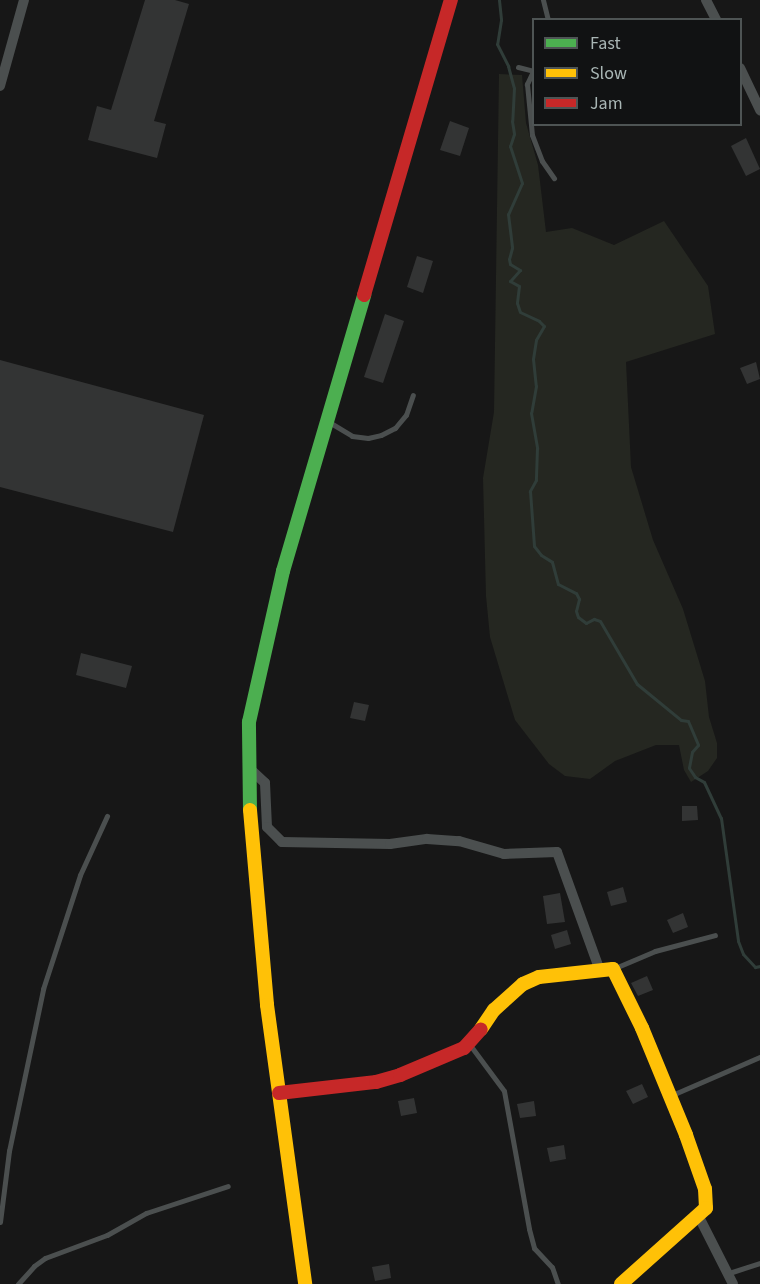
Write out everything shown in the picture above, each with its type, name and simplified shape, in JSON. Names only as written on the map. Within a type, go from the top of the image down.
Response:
[{"type":"street","points":[[0,86],[24,0]]},
{"type":"street","points":[[305,1284],[279,1093],[254,871],[249,722],[264,646],[325,420],[451,0]]},
{"type":"street","points":[[706,0],[715,18]]},
{"type":"street","points":[[742,70],[760,110]]},
{"type":"street","points":[[249,768],[265,783],[267,827],[282,842],[390,844],[427,839],[459,841],[504,854],[557,852],[606,970],[670,1096],[705,1190],[706,1208],[699,1217],[621,1284]]},
{"type":"street","points":[[279,1093],[376,1082],[434,1062],[469,1043],[494,1011],[523,984],[539,977],[606,970]]},
{"type":"street","points":[[699,1217],[731,1279]]},
{"type":"lane","points":[[543,0],[548,18]]},
{"type":"lane","points":[[518,67],[532,70]]},
{"type":"lane","points":[[532,72],[527,84],[532,135],[542,161],[554,178]]},
{"type":"lane","points":[[325,420],[352,436],[368,438],[381,435],[395,428],[406,416],[413,395]]},
{"type":"lane","points":[[0,1222],[9,1151],[43,989],[80,875],[107,816]]},
{"type":"lane","points":[[606,970],[655,951],[715,935]]},
{"type":"lane","points":[[469,1043],[504,1091],[534,1248],[552,1267],[558,1284]]},
{"type":"lane","points":[[670,1096],[760,1057]]},
{"type":"lane","points":[[18,1284],[34,1266],[45,1258],[107,1235],[146,1213],[228,1186]]},
{"type":"lane","points":[[731,1279],[760,1263]]},
{"type":"shaded area","points":[[499,74],[522,75],[526,123],[538,165],[546,232],[572,228],[614,245],[664,221],[708,286],[715,334],[626,362],[631,467],[653,540],[683,609],[705,681],[709,717],[717,743],[717,758],[708,771],[691,782],[684,770],[679,745],[656,745],[615,761],[590,779],[565,776],[549,764],[515,720],[490,637],[486,596],[483,478],[494,412]]},
{"type":"building","points":[[145,0],[175,0],[189,4],[154,121],[166,124],[157,158],[88,140],[97,106],[111,110]]},
{"type":"building","points":[[450,121],[469,128],[460,156],[440,150]]},
{"type":"building","points":[[746,138],[760,169],[746,176],[731,146]]},
{"type":"building","points":[[417,256],[433,261],[423,293],[407,287]]},
{"type":"building","points":[[385,314],[404,321],[383,383],[364,377]]},
{"type":"building","points":[[0,360],[204,415],[173,532],[0,487]]},
{"type":"building","points":[[756,362],[760,379],[747,384],[740,368]]},
{"type":"building","points":[[81,653],[132,666],[126,688],[76,675]]},
{"type":"building","points":[[354,702],[369,705],[365,721],[350,718]]},
{"type":"building","points":[[682,806],[697,806],[698,820],[682,821]]},
{"type":"building","points":[[623,887],[627,902],[611,906],[607,892]]},
{"type":"building","points":[[560,893],[565,922],[547,924],[543,896]]},
{"type":"building","points":[[683,913],[688,927],[673,933],[667,920]]},
{"type":"building","points":[[567,930],[571,944],[555,949],[551,935]]},
{"type":"building","points":[[647,976],[653,990],[638,996],[631,983]]},
{"type":"building","points":[[642,1084],[648,1097],[633,1104],[626,1091]]},
{"type":"building","points":[[414,1098],[417,1113],[401,1116],[398,1101]]},
{"type":"building","points":[[534,1101],[536,1116],[520,1118],[517,1104]]},
{"type":"building","points":[[564,1145],[566,1159],[550,1162],[547,1148]]},
{"type":"building","points":[[389,1264],[391,1278],[375,1281],[372,1267]]},
{"type":"waterway","points":[[499,0],[501,20],[497,44],[508,66],[514,88],[512,121],[514,134],[510,146],[522,183],[508,214],[512,248],[510,264],[520,270],[510,281],[519,286],[517,303],[520,312],[544,326],[536,340],[533,359],[536,386],[531,413],[537,448],[536,480],[530,491],[534,546],[541,555],[552,562],[558,584],[576,593],[579,599],[576,611],[578,617],[586,623],[594,619],[600,621],[637,684],[681,720],[688,721],[698,745],[692,752],[689,768],[695,777],[704,782],[721,818],[738,941],[743,954],[755,967],[760,966]]},
{"type":"traffic: fast","points":[[250,810],[249,722],[283,571],[364,295]]},
{"type":"traffic: slow","points":[[250,810],[267,1005],[305,1284]]},
{"type":"traffic: slow","points":[[481,1029],[494,1010],[523,984],[539,977],[613,969],[642,1028],[686,1135],[705,1189],[706,1208],[621,1284]]},
{"type":"traffic: jam","points":[[364,295],[451,0]]},
{"type":"traffic: jam","points":[[279,1093],[376,1082],[400,1075],[464,1048],[481,1029]]}]
